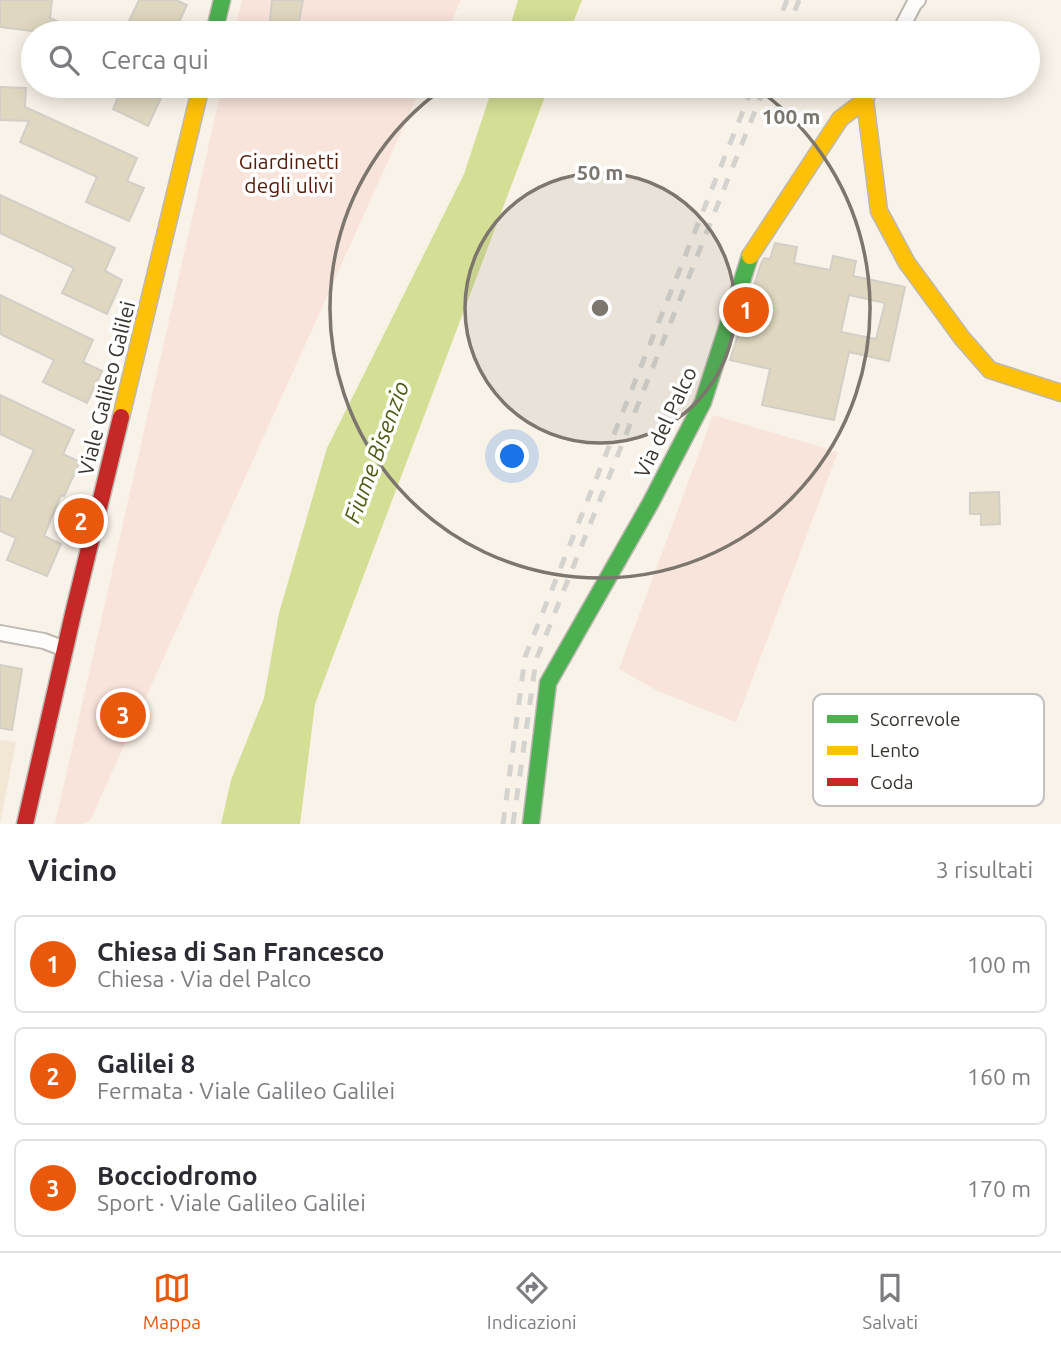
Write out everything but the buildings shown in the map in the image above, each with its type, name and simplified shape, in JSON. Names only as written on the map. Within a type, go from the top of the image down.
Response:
[{"type":"street","points":[[217,21],[222,0]]},
{"type":"street","points":[[905,21],[918,0]]},
{"type":"street","name":"Viale Galileo Galilei","points":[[24,824],[198,98]]},
{"type":"street","name":"Via del Palco","points":[[531,824],[548,683],[650,504],[702,402],[749,258],[840,120],[863,98]]},
{"type":"street","name":"Via del Palco","points":[[868,98],[879,211],[907,263],[962,338],[990,370],[1061,393]]},
{"type":"street","points":[[0,633],[44,641],[65,649]]},
{"type":"shaded area","points":[[0,740],[16,742],[0,824]]},
{"type":"green space","points":[[242,0],[461,0],[451,21],[237,21]]},
{"type":"green space","name":"Giardinetti degli ulivi","points":[[219,98],[417,98],[90,821],[80,824],[55,824]]},
{"type":"green space","points":[[713,415],[838,452],[736,722],[658,691],[619,669]]},
{"type":"water","points":[[518,0],[582,0],[574,21],[512,21]]},
{"type":"water","name":"Fiume Bisenzio","points":[[489,98],[544,98],[315,704],[300,824],[221,824],[231,780],[264,698],[279,613],[327,448],[464,174]]},
{"type":"railway","points":[[779,21],[787,0]]},
{"type":"railway","points":[[791,21],[799,0]]},
{"type":"railway","points":[[503,824],[525,657],[748,98]]},
{"type":"railway","points":[[513,824],[536,660],[760,98]]},
{"type":"traffic: fast","points":[[217,21],[222,0]]},
{"type":"traffic: fast","points":[[531,824],[548,683],[650,504],[703,402],[750,256]]},
{"type":"traffic: slow","points":[[121,417],[198,98]]},
{"type":"traffic: slow","points":[[750,256],[840,119],[865,100],[879,211],[907,263],[962,338],[990,370],[1061,393]]},
{"type":"traffic: jam","points":[[25,824],[121,417]]},
{"type":"place","name":"Chiesa di San Francesco","points":[[746,310]]},
{"type":"place","name":"Galilei 8","points":[[81,521]]},
{"type":"place","name":"Bocciodromo","points":[[123,715]]}]
